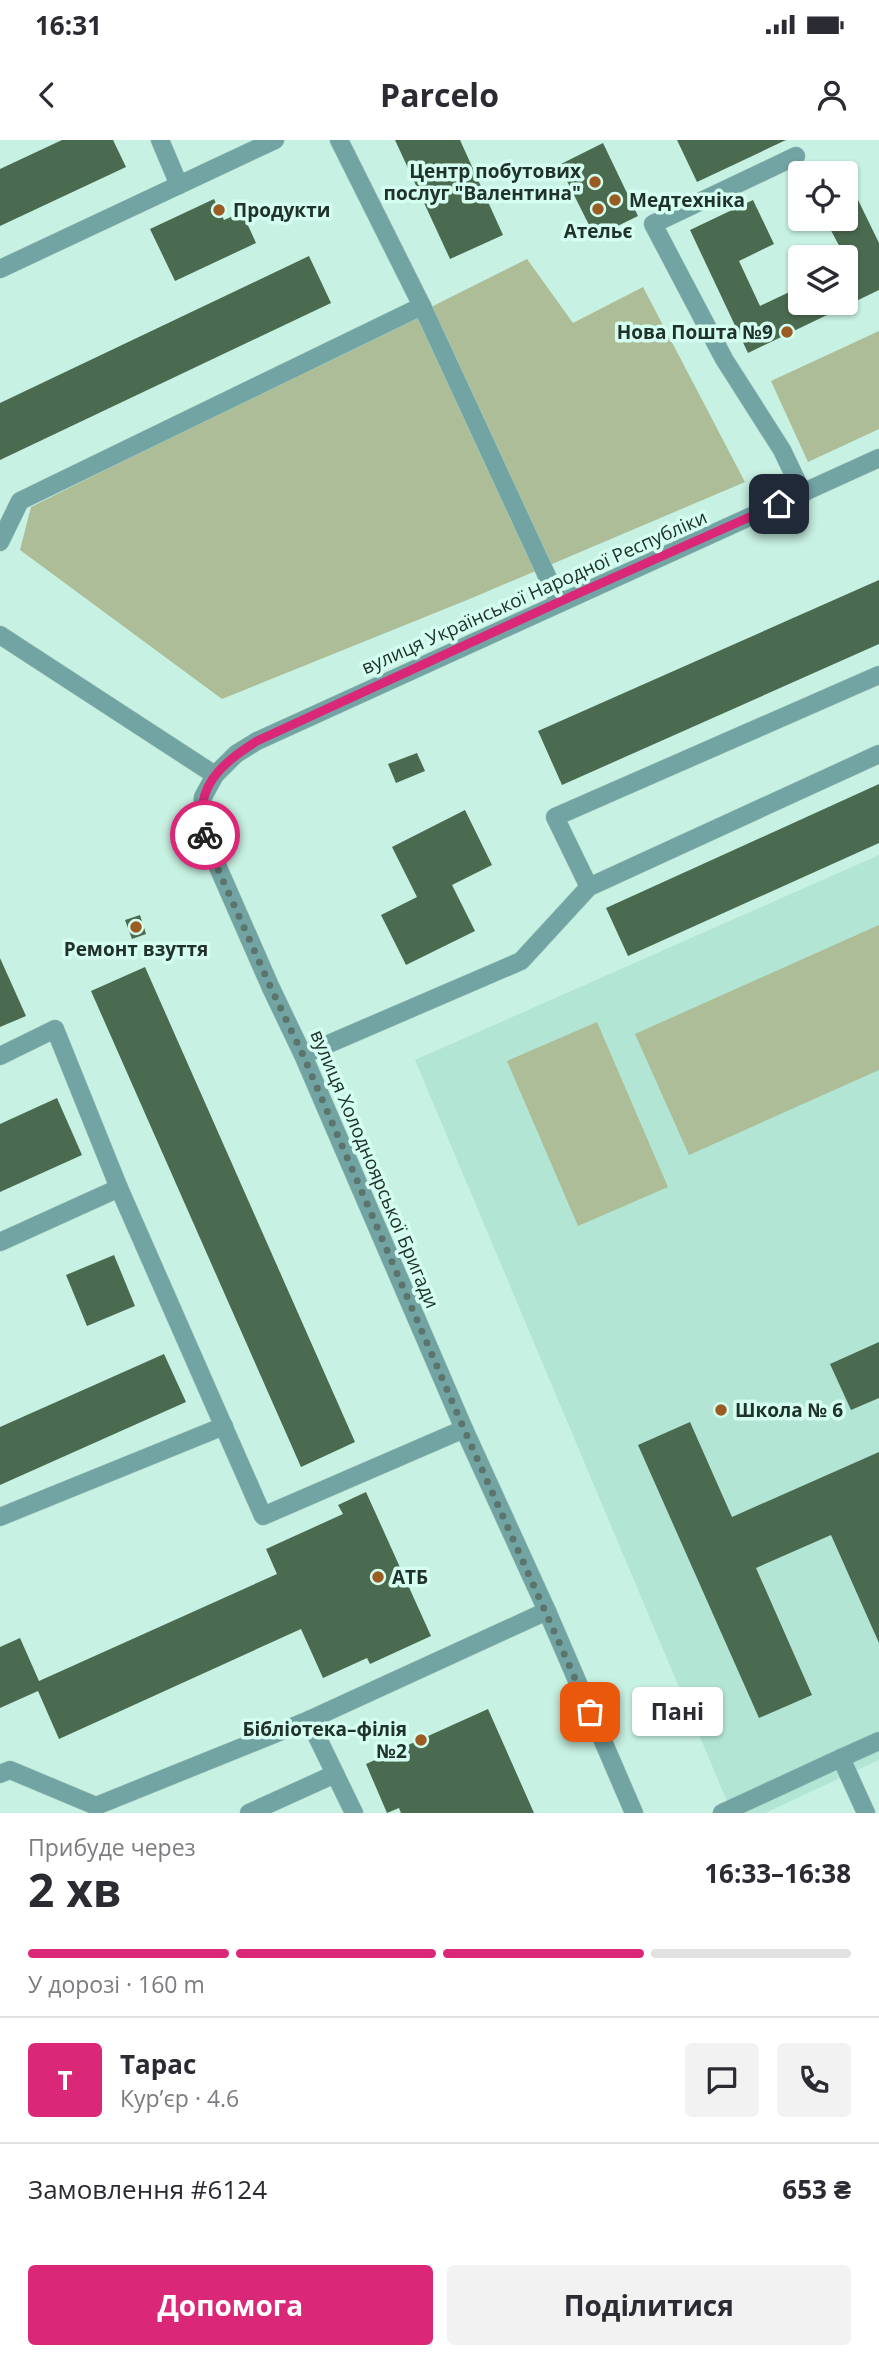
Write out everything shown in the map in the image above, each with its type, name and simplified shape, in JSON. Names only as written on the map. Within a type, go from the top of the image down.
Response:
[{"type":"street","points":[[160,140],[179,185]]},
{"type":"street","points":[[0,269],[275,140]]},
{"type":"street","points":[[340,140],[422,306],[559,602]]},
{"type":"street","points":[[796,156],[653,224],[724,359],[782,450],[803,494]]},
{"type":"street","points":[[0,542],[20,501],[422,306]]},
{"type":"street","name":"вулиця Української Народної Республіки","points":[[215,775],[236,754],[257,741],[879,458]]},
{"type":"street","points":[[0,635],[215,775]]},
{"type":"street","points":[[589,887],[555,817],[879,676]]},
{"type":"street","points":[[303,1055],[521,961],[589,887],[879,754]]},
{"type":"street","name":"вулиця Холодноярської Бригади","points":[[215,775],[203,797],[201,818],[209,849],[303,1055],[464,1429],[547,1611],[634,1813]]},
{"type":"street","points":[[0,1056],[55,1029],[120,1188],[263,1516],[464,1429]]},
{"type":"street","points":[[0,1242],[120,1188]]},
{"type":"street","points":[[0,1517],[224,1426]]},
{"type":"street","points":[[0,1774],[10,1770],[96,1806],[309,1720],[547,1611]]},
{"type":"street","points":[[309,1720],[354,1813]]},
{"type":"street","points":[[722,1813],[879,1741]]},
{"type":"street","points":[[841,1758],[866,1813]]},
{"type":"street","points":[[249,1813],[335,1773]]},
{"type":"shaded area","points":[[527,259],[573,323],[643,287],[745,482],[472,598],[222,699],[20,550],[31,507]]},
{"type":"shaded area","points":[[879,331],[879,429],[808,462],[771,381]]},
{"type":"shaded area","name":"Школа № 6","points":[[879,855],[879,1760],[765,1813],[732,1813],[415,1060]]},
{"type":"shaded area","points":[[879,925],[879,1070],[689,1155],[635,1034]]},
{"type":"shaded area","points":[[597,1022],[668,1187],[578,1226],[507,1061]]},
{"type":"building","points":[[62,140],[113,140],[126,167],[0,226],[0,169]]},
{"type":"building","points":[[395,140],[460,140],[503,235],[450,259]]},
{"type":"building","points":[[677,140],[786,140],[697,182]]},
{"type":"building","name":"Центр побутових послуг \"Валентина\"","points":[[603,143],[638,216],[595,237],[559,165]]},
{"type":"building","points":[[214,199],[224,220],[242,212],[256,243],[175,281],[150,229]]},
{"type":"building","points":[[753,200],[774,244],[739,261],[760,306],[788,293],[788,315],[827,315],[748,353],[690,230]]},
{"type":"building","points":[[858,200],[879,243],[879,290],[858,300],[858,245],[839,245],[831,231],[858,231]]},
{"type":"building","points":[[309,256],[331,303],[0,460],[0,403]]},
{"type":"building","points":[[879,580],[879,644],[562,785],[538,731]]},
{"type":"building","points":[[417,753],[425,771],[396,783],[388,764]]},
{"type":"building","points":[[879,784],[879,843],[628,956],[606,908]]},
{"type":"building","points":[[465,810],[492,865],[452,885],[475,931],[406,965],[381,915],[417,897],[392,847]]},
{"type":"building","name":"Ремонт взуття","points":[[140,915],[146,934],[132,939],[125,920]]},
{"type":"building","points":[[0,958],[26,1016],[0,1027]]},
{"type":"building","points":[[145,967],[355,1442],[301,1467],[91,991]]},
{"type":"building","points":[[57,1098],[82,1155],[0,1192],[0,1124]]},
{"type":"building","points":[[114,1255],[135,1306],[87,1326],[66,1275]]},
{"type":"building","points":[[879,1342],[879,1398],[851,1410],[830,1364]]},
{"type":"building","points":[[164,1354],[186,1402],[0,1485],[0,1427]]},
{"type":"building","points":[[690,1422],[732,1517],[879,1452],[879,1643],[831,1535],[756,1568],[812,1695],[759,1718],[638,1445]]},
{"type":"building","points":[[366,1492],[431,1636],[370,1664],[367,1658],[323,1678],[301,1629],[59,1739],[38,1691],[0,1708],[0,1647],[20,1638],[39,1681],[277,1574],[266,1549],[343,1514],[338,1505]]},
{"type":"building","points":[[488,1709],[534,1813],[401,1813],[399,1808],[387,1813],[366,1764]]},
{"type":"way so far","points":[[205,835],[590,1712]]},
{"type":"place","name":"Центр побутових послуг \"Валентина\"","points":[[595,182]]},
{"type":"place","name":"Медтехніка","points":[[615,200]]},
{"type":"place","name":"Ательє","points":[[598,209]]},
{"type":"place","name":"Продукти","points":[[219,210]]},
{"type":"place","name":"Нова Пошта №9","points":[[787,332]]},
{"type":"place","name":"Ремонт взуття","points":[[136,927]]},
{"type":"place","name":"Школа № 6","points":[[721,1410]]},
{"type":"place","name":"АТБ","points":[[378,1577]]},
{"type":"place","name":"Пані","points":[[590,1712]]},
{"type":"place","name":"Бібліотека–філія №2","points":[[421,1740]]},
{"type":"route","points":[[205,835],[201,818],[203,797],[215,775],[236,754],[257,741],[779,504]]}]
